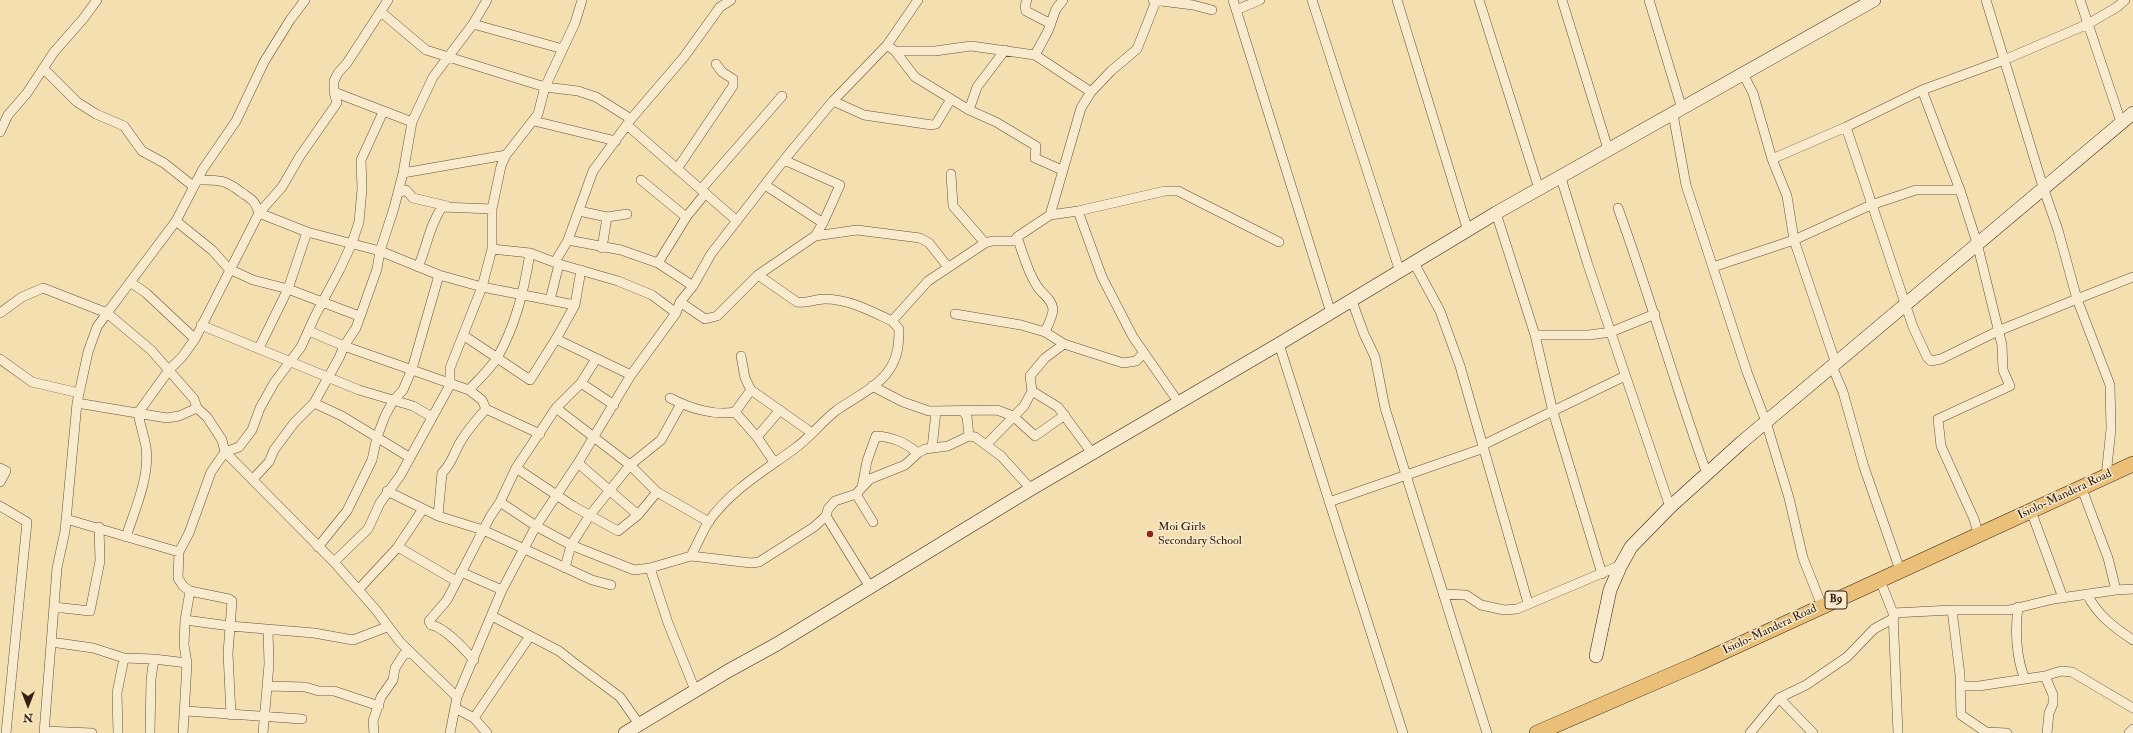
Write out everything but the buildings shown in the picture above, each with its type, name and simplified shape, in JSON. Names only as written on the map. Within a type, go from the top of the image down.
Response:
[{"type":"highway","name":"Isiolo-Mandera Road","points":[[1537,733],[1697,664],[1900,570],[1979,536],[2133,464]]},
{"type":"main road","points":[[625,733],[695,690],[777,644],[1031,489],[1332,313],[1496,213],[1561,178],[1608,149],[1874,0]]},
{"type":"main road","points":[[1596,656],[1610,590],[1621,565],[1631,547],[1670,507],[1766,422],[2043,187],[2133,113]]},
{"type":"street","points":[[0,132],[8,115],[44,69],[54,52],[83,19],[97,0]]},
{"type":"street","points":[[92,733],[44,732],[57,568],[62,551],[66,519],[77,403],[88,352],[97,327],[176,221],[195,183],[227,137],[264,62],[290,20],[305,0]]},
{"type":"street","points":[[126,537],[143,484],[145,470],[146,448],[138,413],[169,370],[182,357],[195,339],[201,324],[259,213],[282,187],[300,156],[337,103],[334,92],[334,81],[338,73],[388,0]]},
{"type":"street","points":[[253,479],[269,462],[274,450],[294,423],[314,403],[344,346],[356,328],[377,269],[380,251],[398,193],[412,122],[427,88],[446,57],[472,24],[487,0]]},
{"type":"street","points":[[334,562],[368,529],[387,491],[400,476],[450,385],[450,368],[482,287],[492,249],[492,209],[498,178],[506,155],[538,114],[545,87],[575,22],[582,0]]},
{"type":"street","points":[[550,300],[557,263],[568,240],[571,227],[579,211],[593,171],[629,122],[684,57],[720,7],[731,0]]},
{"type":"street","points":[[450,733],[457,697],[474,660],[502,590],[526,548],[536,526],[578,464],[614,406],[631,375],[676,313],[680,302],[693,286],[711,254],[736,221],[833,101],[887,45],[918,0]]},
{"type":"street","points":[[1027,0],[1025,6],[1026,10],[1052,24]]},
{"type":"street","points":[[1035,55],[1052,24],[1056,9],[1063,0]]},
{"type":"street","points":[[1050,215],[1077,118],[1091,92],[1111,71],[1137,49],[1155,0],[1193,5],[1212,10]]},
{"type":"street","points":[[1233,0],[1332,313]]},
{"type":"street","points":[[1236,10],[1260,0]]},
{"type":"street","points":[[1312,0],[1400,272]]},
{"type":"street","points":[[1397,0],[1468,231]]},
{"type":"street","points":[[1479,0],[1539,189]]},
{"type":"street","points":[[1562,0],[1608,149]]},
{"type":"street","points":[[1649,0],[1678,111],[1686,184],[1766,422],[1789,498],[1803,558],[1822,606]]},
{"type":"street","points":[[1986,0],[2043,187],[2058,230],[2077,299],[2110,385],[2111,428],[2106,476]]},
{"type":"street","points":[[2080,0],[2121,122]]},
{"type":"street","points":[[1772,159],[1846,127],[1922,90],[2004,60],[2088,24],[2117,7],[2125,0]]},
{"type":"street","points":[[380,12],[426,50],[545,87],[578,91],[596,97],[629,122],[704,195],[736,221]]},
{"type":"street","points":[[472,24],[563,49]]},
{"type":"street","points":[[887,45],[895,51],[915,77],[969,110],[996,122],[1036,146],[1035,158],[1062,170]]},
{"type":"street","points":[[895,51],[935,51],[971,46],[983,49],[1005,50],[1035,55],[1091,92]]},
{"type":"street","points":[[969,110],[977,87],[1005,50]]},
{"type":"street","points":[[678,169],[732,86],[733,80],[722,72],[716,64]]},
{"type":"street","points":[[44,69],[77,102],[96,114],[124,126],[142,151],[195,183],[218,180],[232,184],[255,200],[259,213]]},
{"type":"street","points":[[1743,74],[1753,93],[1772,159],[1786,196],[1794,240],[1843,392],[1864,467],[1900,570]]},
{"type":"street","points":[[1922,90],[1960,190],[1977,244],[2003,353],[2003,370],[2010,386],[1938,419],[1941,446],[1974,519],[1979,536]]},
{"type":"street","points":[[334,92],[412,122]]},
{"type":"street","points":[[658,263],[686,217],[704,195],[703,187],[782,96]]},
{"type":"street","points":[[833,101],[864,115],[932,126],[936,124],[951,99]]},
{"type":"street","points":[[231,715],[228,653],[233,604],[232,600],[190,590],[183,586],[178,578],[179,552],[190,533],[211,472],[225,452],[239,447],[249,435],[260,408],[274,383],[301,347],[352,243],[361,204],[361,160],[383,112]]},
{"type":"street","points":[[534,121],[616,141]]},
{"type":"street","points":[[1846,127],[1905,304],[1927,357],[1931,361],[1941,360],[1998,331],[2133,277]]},
{"type":"street","points":[[403,173],[506,155]]},
{"type":"street","points":[[680,302],[705,319],[717,316],[758,275],[815,236],[823,223],[840,184],[784,160]]},
{"type":"street","points":[[951,174],[954,206],[985,244]]},
{"type":"street","points":[[1561,178],[1625,376],[1670,507]]},
{"type":"street","points":[[641,180],[686,217]]},
{"type":"street","points":[[765,185],[823,223]]},
{"type":"street","points":[[398,193],[406,190],[414,198],[447,206],[492,209]]},
{"type":"street","points":[[1713,267],[1794,240],[1871,205],[1916,190],[1960,190]]},
{"type":"street","points":[[892,321],[928,281],[985,244],[992,241],[1015,241],[1017,237],[1050,215],[1078,211],[1165,191],[1178,191],[1279,242]]},
{"type":"street","points":[[418,267],[424,252],[427,234],[441,209],[447,206]]},
{"type":"street","points":[[1618,208],[1655,314],[1690,428],[1707,474]]},
{"type":"street","points":[[579,211],[607,217],[627,214]]},
{"type":"street","points":[[1078,211],[1102,278],[1144,354],[1179,403]]},
{"type":"street","points":[[259,213],[307,232],[380,251],[439,275],[482,287],[575,305]]},
{"type":"street","points":[[1496,213],[1535,335],[1553,412],[1602,574]]},
{"type":"street","points":[[602,248],[607,217]]},
{"type":"street","points":[[176,221],[212,250],[229,269],[253,280],[288,289],[323,301],[359,316]]},
{"type":"street","points":[[815,236],[857,230],[920,238],[929,243],[948,267]]},
{"type":"street","points":[[259,348],[288,289],[307,232]]},
{"type":"street","points":[[1017,237],[1030,272],[1038,287],[1050,300],[1053,306],[1045,332]]},
{"type":"street","points":[[568,240],[602,248],[621,250],[658,263],[693,286]]},
{"type":"street","points":[[492,249],[530,254],[618,281],[652,295],[676,313]]},
{"type":"street","points":[[469,390],[497,358],[523,295],[530,254]]},
{"type":"street","points":[[1414,263],[1440,310],[1460,366],[1528,603]]},
{"type":"street","points":[[463,335],[530,380],[556,339],[575,305],[581,270]]},
{"type":"street","points":[[318,546],[347,511],[372,460],[377,438],[393,401],[403,390],[412,369],[439,275]]},
{"type":"street","points":[[691,556],[709,522],[734,494],[774,462],[795,448],[836,411],[880,380],[895,360],[899,329],[892,321],[866,308],[838,300],[824,299],[805,304],[797,302],[758,275]]},
{"type":"street","points":[[130,282],[146,293],[195,339]]},
{"type":"street","points":[[0,313],[22,297],[43,288],[107,313],[132,333],[169,370],[194,399],[197,408],[215,428],[222,440],[225,452],[334,562],[359,589],[387,626],[412,654],[457,697]]},
{"type":"street","points":[[1352,301],[1375,357],[1385,408],[1487,733]]},
{"type":"street","points":[[955,314],[1010,322],[1045,332],[1064,344],[1123,363],[1136,361],[1144,354]]},
{"type":"street","points":[[1535,335],[1589,335],[1611,332],[1655,314]]},
{"type":"street","points":[[201,324],[329,376],[359,390],[413,406],[432,416]]},
{"type":"street","points":[[309,331],[344,346],[412,369],[450,385],[469,390],[482,400],[486,409],[540,434]]},
{"type":"street","points":[[556,339],[631,375]]},
{"type":"street","points":[[986,445],[1024,406],[1032,391],[1030,376],[1045,358],[1064,344]]},
{"type":"street","points":[[1279,344],[1403,733]]},
{"type":"street","points":[[741,356],[745,378],[751,390],[812,433]]},
{"type":"street","points":[[0,359],[32,382],[79,392]]},
{"type":"street","points":[[474,660],[457,642],[437,626],[431,625],[429,621],[447,600],[483,530],[500,502],[516,468],[556,408],[581,383],[596,359]]},
{"type":"street","points":[[1330,502],[1406,477],[1483,447],[1625,376]]},
{"type":"street","points":[[581,383],[614,406]]},
{"type":"street","points":[[872,386],[917,408],[936,412],[998,410],[1013,416],[1035,436],[1065,416]]},
{"type":"street","points":[[670,398],[681,404],[718,413],[734,412],[751,390]]},
{"type":"street","points":[[1032,391],[1058,407],[1092,453]]},
{"type":"street","points":[[77,403],[168,418],[179,416],[197,408]]},
{"type":"street","points":[[314,403],[342,416],[410,457]]},
{"type":"street","points":[[565,568],[571,545],[590,515],[630,465],[661,440],[681,404]]},
{"type":"street","points":[[556,408],[630,465],[657,492],[709,522]]},
{"type":"street","points":[[438,516],[442,473],[450,466],[460,442],[469,428],[486,409]]},
{"type":"street","points":[[757,437],[780,410]]},
{"type":"street","points":[[963,411],[967,417],[969,436]]},
{"type":"street","points":[[734,412],[757,437],[774,462]]},
{"type":"street","points":[[932,448],[936,412]]},
{"type":"street","points":[[873,522],[859,490],[876,436],[891,437],[899,440],[918,453]]},
{"type":"street","points":[[500,502],[536,526],[571,545],[634,570],[650,568],[691,556],[751,563],[759,562],[806,533],[826,516],[828,509],[835,500],[859,490],[876,476],[905,464],[918,453],[932,448],[948,446],[969,436],[975,437],[1001,456],[1031,489]]},
{"type":"street","points":[[578,464],[609,492],[638,515]]},
{"type":"street","points":[[0,468],[6,471],[0,482]]},
{"type":"street","points":[[516,468],[618,531],[638,515],[657,492]]},
{"type":"street","points":[[2082,488],[2108,558],[2116,590]]},
{"type":"street","points":[[387,491],[438,516],[483,530],[526,548],[592,580],[611,585]]},
{"type":"street","points":[[0,506],[27,522],[6,733]]},
{"type":"street","points":[[359,589],[387,561],[398,547],[423,508]]},
{"type":"street","points":[[2031,511],[2063,598]]},
{"type":"street","points":[[826,516],[870,587]]},
{"type":"street","points":[[66,519],[99,527],[126,537],[179,552]]},
{"type":"street","points":[[54,607],[90,611],[100,561],[99,527]]},
{"type":"street","points":[[398,547],[456,581]]},
{"type":"street","points":[[1443,594],[1466,595],[1482,605],[1504,610],[1517,609],[1528,603],[1621,565]]},
{"type":"street","points":[[650,568],[668,623],[695,690]]},
{"type":"street","points":[[461,572],[502,590]]},
{"type":"street","points":[[1880,580],[1894,615],[1898,733]]},
{"type":"street","points":[[1750,733],[1779,698],[1806,685],[1847,658],[1874,629],[1894,615],[1952,610],[1998,611],[2087,594],[2133,589]]},
{"type":"street","points":[[183,733],[186,711],[188,663],[184,645],[185,620],[190,590]]},
{"type":"street","points":[[2087,594],[2092,605],[2104,618],[2133,640]]},
{"type":"street","points":[[2018,607],[2020,664],[2025,679]]},
{"type":"street","points":[[1952,610],[1961,686],[1961,715],[1986,732],[2007,733]]},
{"type":"street","points":[[492,616],[559,651],[620,697],[639,724]]},
{"type":"street","points":[[185,620],[268,630],[314,633],[353,640],[387,626]]},
{"type":"street","points":[[263,733],[269,664],[268,630]]},
{"type":"street","points":[[474,718],[530,636]]},
{"type":"street","points":[[51,642],[93,648],[124,658],[154,659],[188,663]]},
{"type":"street","points":[[374,733],[373,721],[381,697],[393,680],[395,668],[404,654],[412,654]]},
{"type":"street","points":[[118,733],[117,693],[124,658]]},
{"type":"street","points":[[150,733],[154,659]]},
{"type":"street","points":[[1961,686],[1979,686],[2045,676],[2061,671],[2072,672],[2133,708]]},
{"type":"street","points":[[2045,676],[2053,695],[2053,704],[2049,713],[2047,733]]},
{"type":"street","points":[[267,686],[305,687],[319,691],[334,691],[379,706]]},
{"type":"street","points":[[1779,698],[1813,733]]},
{"type":"street","points":[[454,708],[474,718],[488,733]]},
{"type":"street","points":[[186,711],[302,719]]},
{"type":"street","points":[[2130,733],[2133,729]]},
{"type":"place","name":"Moi Girls Secondary School","points":[[1150,534]]}]
